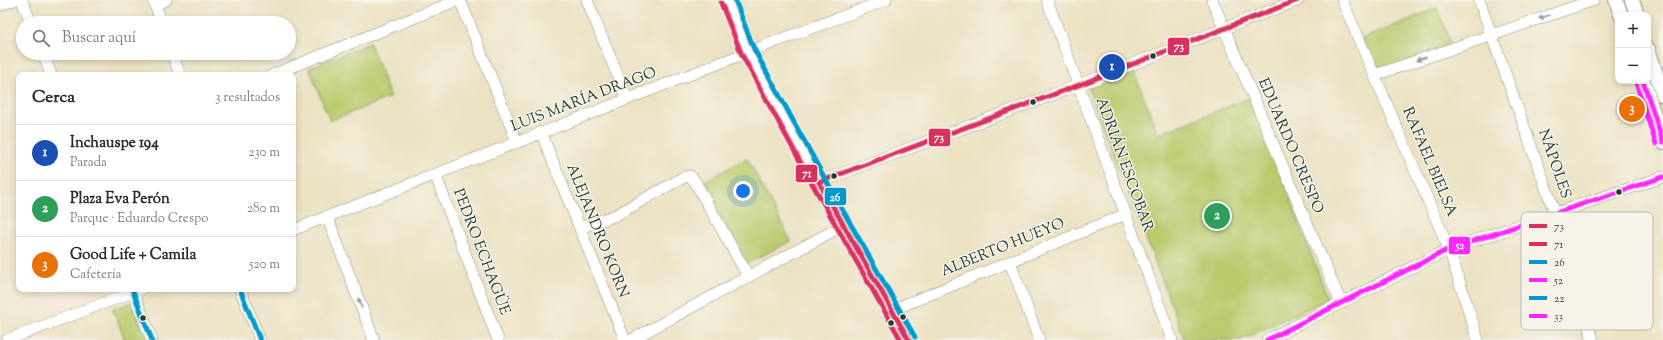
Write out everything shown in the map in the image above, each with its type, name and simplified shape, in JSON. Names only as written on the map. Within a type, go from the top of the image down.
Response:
[{"type":"main road","points":[[728,0],[748,52],[819,182],[909,340]]},
{"type":"main road","points":[[1616,0],[1620,12]]},
{"type":"main road","points":[[1632,0],[1636,12]]},
{"type":"main road","points":[[1651,58],[1663,95]]},
{"type":"main road","points":[[1644,84],[1663,142]]},
{"type":"street","points":[[0,5],[14,0]]},
{"type":"street","points":[[22,0],[28,16]]},
{"type":"street","points":[[159,16],[154,2],[166,0]]},
{"type":"street","points":[[280,72],[460,0],[517,142]]},
{"type":"street","points":[[587,0],[627,99]]},
{"type":"street","name":"LUIS MARÍA DRAGO","points":[[296,229],[541,132],[886,0]]},
{"type":"street","name":"ADRIÁN ESCOBAR","points":[[1047,0],[1172,340]]},
{"type":"street","name":"EDUARDO CRESPO","points":[[1212,0],[1341,303]]},
{"type":"street","points":[[819,182],[1079,85],[1298,0]]},
{"type":"street","name":"RAFAEL BIELSA","points":[[1342,0],[1449,249],[1478,340]]},
{"type":"street","name":"NÁPOLES","points":[[1479,0],[1555,212]]},
{"type":"street","points":[[1375,75],[1594,0]]},
{"type":"street","points":[[46,60],[50,72]]},
{"type":"street","points":[[175,60],[179,72]]},
{"type":"street","name":"ALEJANDRO KORN","points":[[541,132],[625,340]]},
{"type":"street","name":"PEDRO ECHAGÜE","points":[[435,174],[498,340]]},
{"type":"street","points":[[580,228],[616,215],[684,177],[690,176],[694,180],[748,276]]},
{"type":"street","points":[[1558,212],[1663,177]]},
{"type":"street","name":"ALBERTO HUEYO","points":[[892,310],[1126,214]]},
{"type":"street","points":[[328,216],[374,340]]},
{"type":"street","points":[[631,340],[844,224]]},
{"type":"street","points":[[1267,340],[1449,249],[1521,225]]},
{"type":"street","points":[[1010,262],[1039,340]]},
{"type":"street","points":[[7,340],[131,292]]},
{"type":"street","points":[[137,292],[152,340]]},
{"type":"street","points":[[241,292],[260,340]]},
{"type":"street","name":"NÁPOLES","points":[[1590,330],[1593,340]]},
{"type":"green space","points":[[1437,8],[1451,43],[1375,75],[1362,39]]},
{"type":"green space","points":[[370,43],[390,97],[330,121],[309,68]]},
{"type":"green space","points":[[1133,69],[1158,134],[1252,97],[1328,299],[1241,340],[1185,340],[1088,87]]},
{"type":"green space","points":[[747,158],[791,241],[747,263],[702,183]]},
{"type":"green space","points":[[132,302],[147,340],[125,340],[113,309]]},
{"type":"transit line","name":"26","points":[[735,0],[754,49],[825,179],[915,337]]},
{"type":"transit line","name":"73","points":[[819,182],[1079,85],[1298,0]]},
{"type":"transit line","name":"71","points":[[721,3],[742,55],[813,185],[901,340]]},
{"type":"transit line","name":"33","points":[[1636,84],[1656,144]]},
{"type":"transit line","name":"52","points":[[1644,84],[1663,142]]},
{"type":"transit line","name":"52","points":[[1559,212],[1663,177]]},
{"type":"transit line","name":"73","points":[[819,182],[909,340]]},
{"type":"transit line","name":"52","points":[[1267,340],[1449,249],[1521,225]]},
{"type":"transit line","name":"22","points":[[133,292],[152,340]]},
{"type":"transit line","name":"22","points":[[241,292],[260,340]]},
{"type":"place","name":"Inchauspe 194","points":[[1112,67]]},
{"type":"place","name":"Good Life + Camila","points":[[1632,109]]},
{"type":"place","name":"Plaza Eva Perón","points":[[1217,216]]}]
